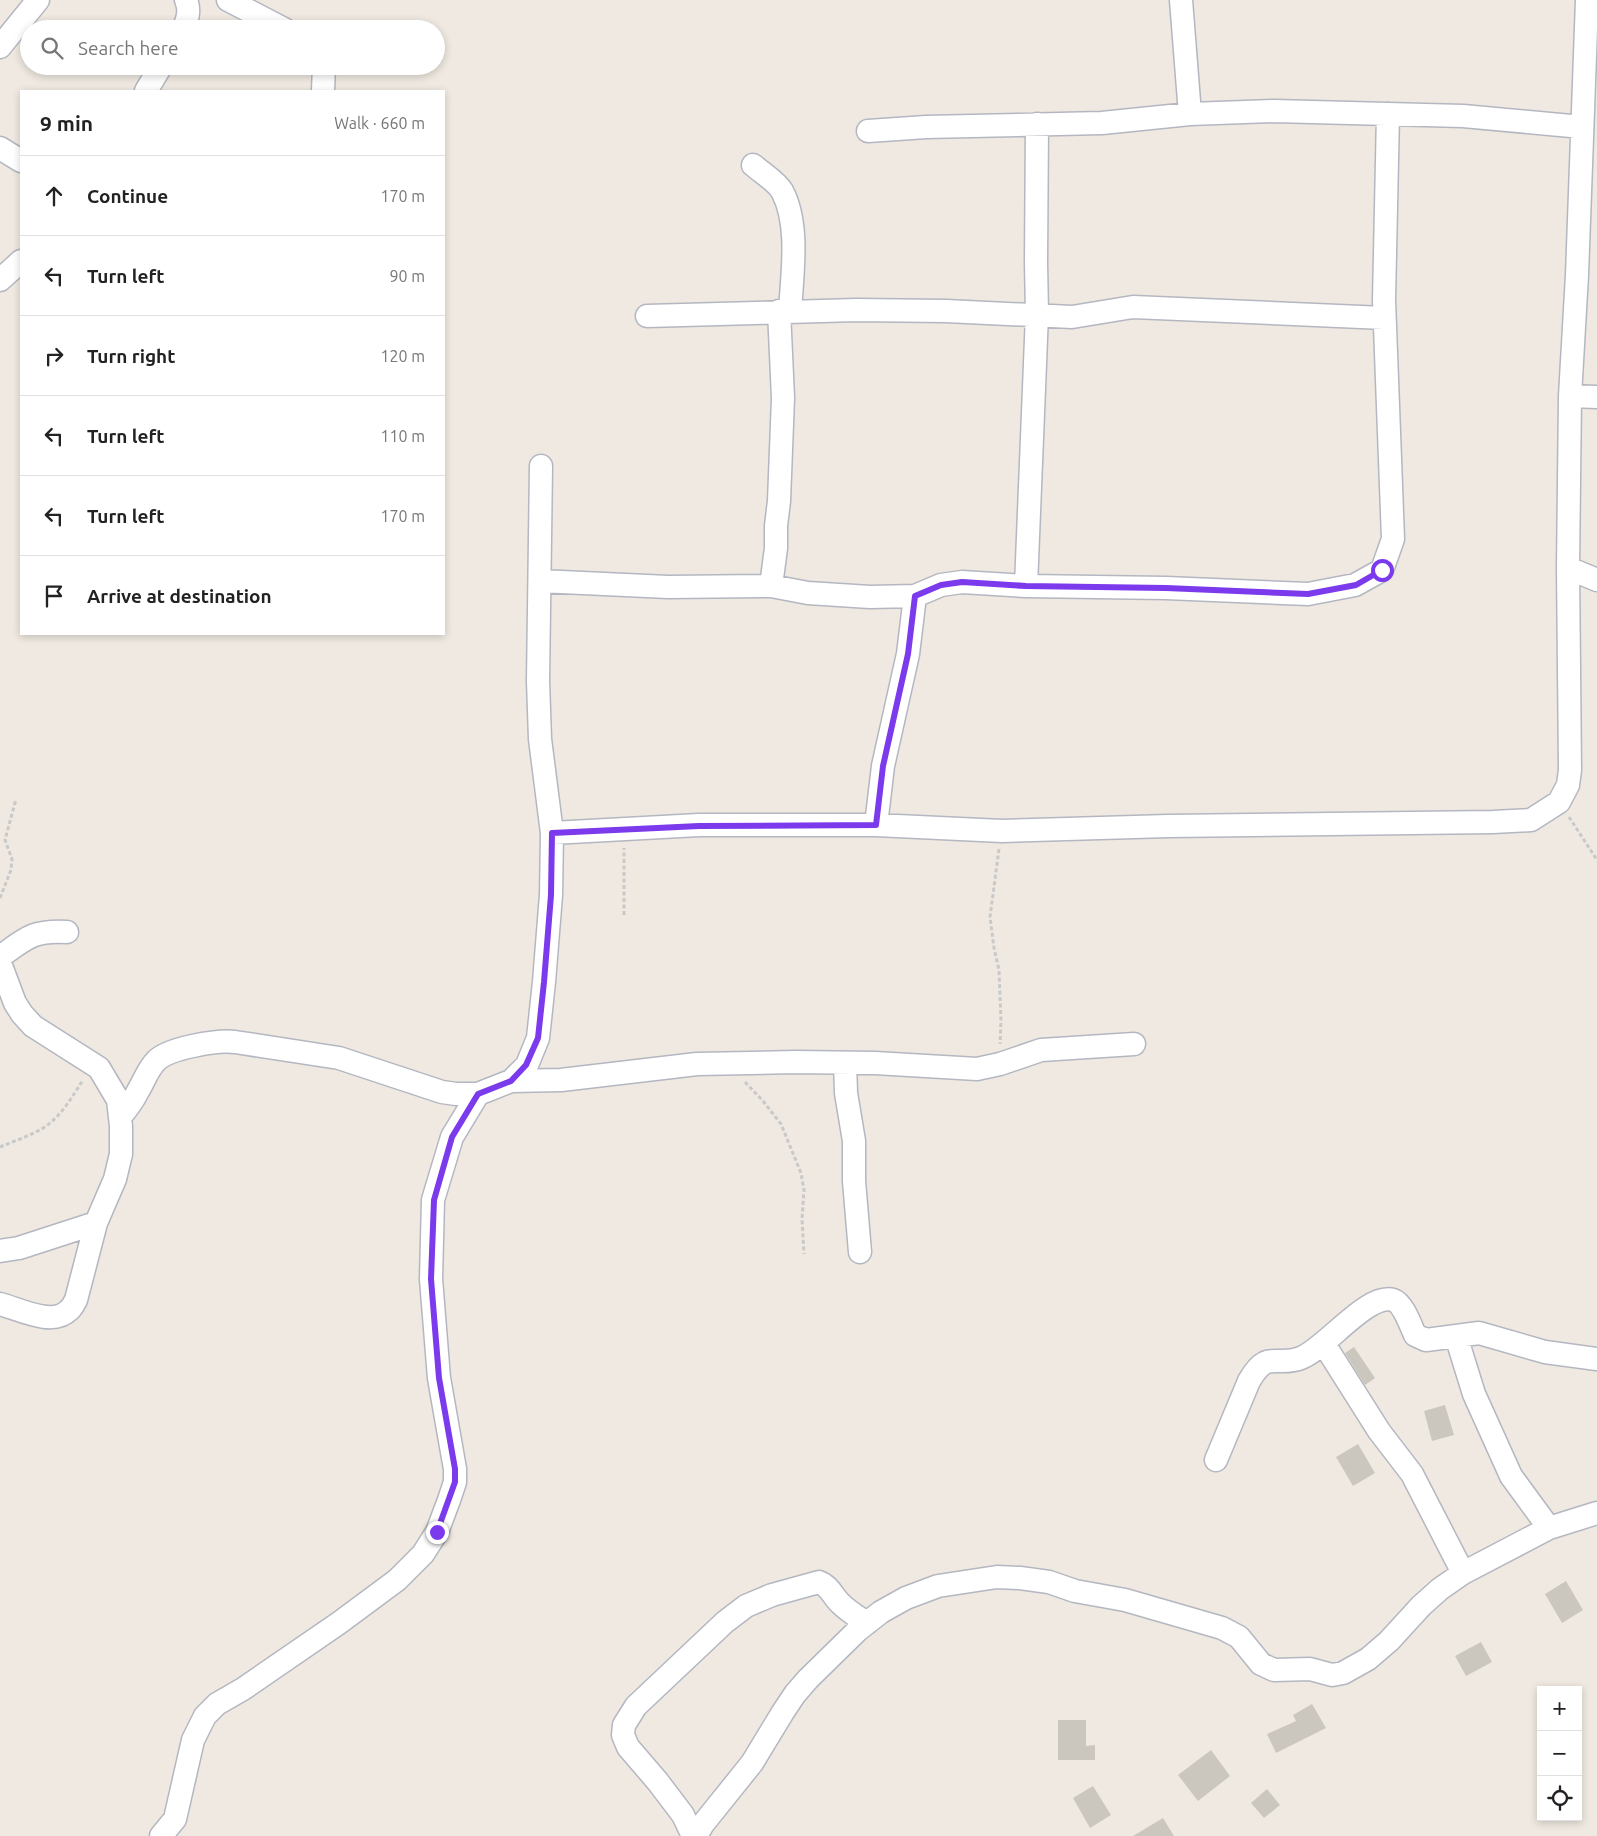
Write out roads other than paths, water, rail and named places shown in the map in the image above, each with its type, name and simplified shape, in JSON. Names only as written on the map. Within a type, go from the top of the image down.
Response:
[{"type":"street","points":[[22,20],[38,0]]},
{"type":"street","points":[[186,0],[188,5],[187,20]]},
{"type":"street","points":[[1181,0],[1190,114]]},
{"type":"street","points":[[552,833],[699,826],[876,825],[1002,831],[1168,826],[1493,822],[1531,820],[1559,802],[1568,785],[1570,770],[1568,568],[1570,396],[1588,213],[1582,127],[1587,0]]},
{"type":"street","points":[[232,1],[267,20]]},
{"type":"street","points":[[0,47],[20,22]]},
{"type":"street","points":[[147,90],[156,75]]},
{"type":"street","points":[[323,90],[324,75]]},
{"type":"street","points":[[868,131],[926,127],[1102,123],[1190,114],[1274,111],[1463,116],[1582,127]]},
{"type":"street","points":[[540,581],[668,587],[771,586],[808,593],[870,597],[915,596],[941,585],[962,582],[1026,586],[1166,588],[1308,594],[1356,585],[1382,570],[1393,539],[1384,318],[1388,114]]},
{"type":"street","points":[[1026,586],[1037,314],[1037,124]]},
{"type":"street","points":[[0,148],[20,160]]},
{"type":"street","points":[[753,165],[781,190],[791,216],[793,248],[785,311],[784,398],[776,548],[771,586]]},
{"type":"street","points":[[0,280],[20,262]]},
{"type":"street","points":[[647,316],[785,311],[937,311],[1072,317],[1133,307],[1384,318]]},
{"type":"street","points":[[1570,396],[1597,397]]},
{"type":"street","points":[[511,1081],[526,1065],[538,1038],[551,895],[552,833],[540,739],[538,681],[541,466]]},
{"type":"street","points":[[1568,568],[1597,580]]},
{"type":"street","points":[[876,825],[883,766],[908,654],[915,596]]},
{"type":"street","points":[[0,957],[34,934],[47,930],[66,932]]},
{"type":"street","points":[[0,963],[15,1003],[33,1026],[98,1068],[118,1100],[121,1154],[115,1179],[96,1223],[76,1300],[69,1311],[58,1318],[44,1318],[0,1304]]},
{"type":"street","points":[[120,1117],[134,1099],[150,1068],[157,1059],[183,1049],[218,1041],[340,1058],[442,1092],[456,1094],[478,1094],[511,1081],[561,1080],[697,1064],[795,1062],[977,1069],[1000,1064],[1041,1050],[1134,1044]]},
{"type":"street","points":[[845,1063],[846,1093],[854,1141],[854,1181],[860,1252]]},
{"type":"street","points":[[162,1836],[176,1819],[193,1740],[205,1716],[217,1704],[243,1689],[339,1623],[397,1580],[423,1554],[437,1532],[455,1482],[455,1469],[439,1378],[431,1279],[434,1200],[452,1137],[478,1094]]},
{"type":"street","points":[[0,1251],[20,1248],[96,1223]]},
{"type":"street","points":[[1216,1460],[1239,1403],[1255,1371],[1264,1363],[1301,1358],[1324,1344],[1359,1312],[1387,1299],[1400,1304],[1415,1336],[1420,1339],[1426,1340],[1479,1333],[1545,1352],[1597,1359]]},
{"type":"street","points":[[1456,1336],[1474,1394],[1511,1476],[1549,1528]]},
{"type":"street","points":[[1324,1344],[1379,1431],[1412,1474],[1463,1573]]},
{"type":"street","points":[[867,1623],[844,1608],[824,1584],[819,1582],[772,1595],[746,1606],[725,1622],[636,1706],[624,1725],[623,1735],[628,1748],[658,1782],[683,1815],[695,1836],[752,1763],[795,1694],[808,1679],[881,1612],[906,1598],[938,1586],[997,1577],[1049,1582],[1075,1591],[1125,1600],[1222,1628],[1239,1637],[1261,1664],[1274,1670],[1310,1669],[1332,1675],[1343,1673],[1368,1659],[1389,1641],[1421,1606],[1440,1589],[1463,1573],[1549,1528],[1597,1512]]}]
